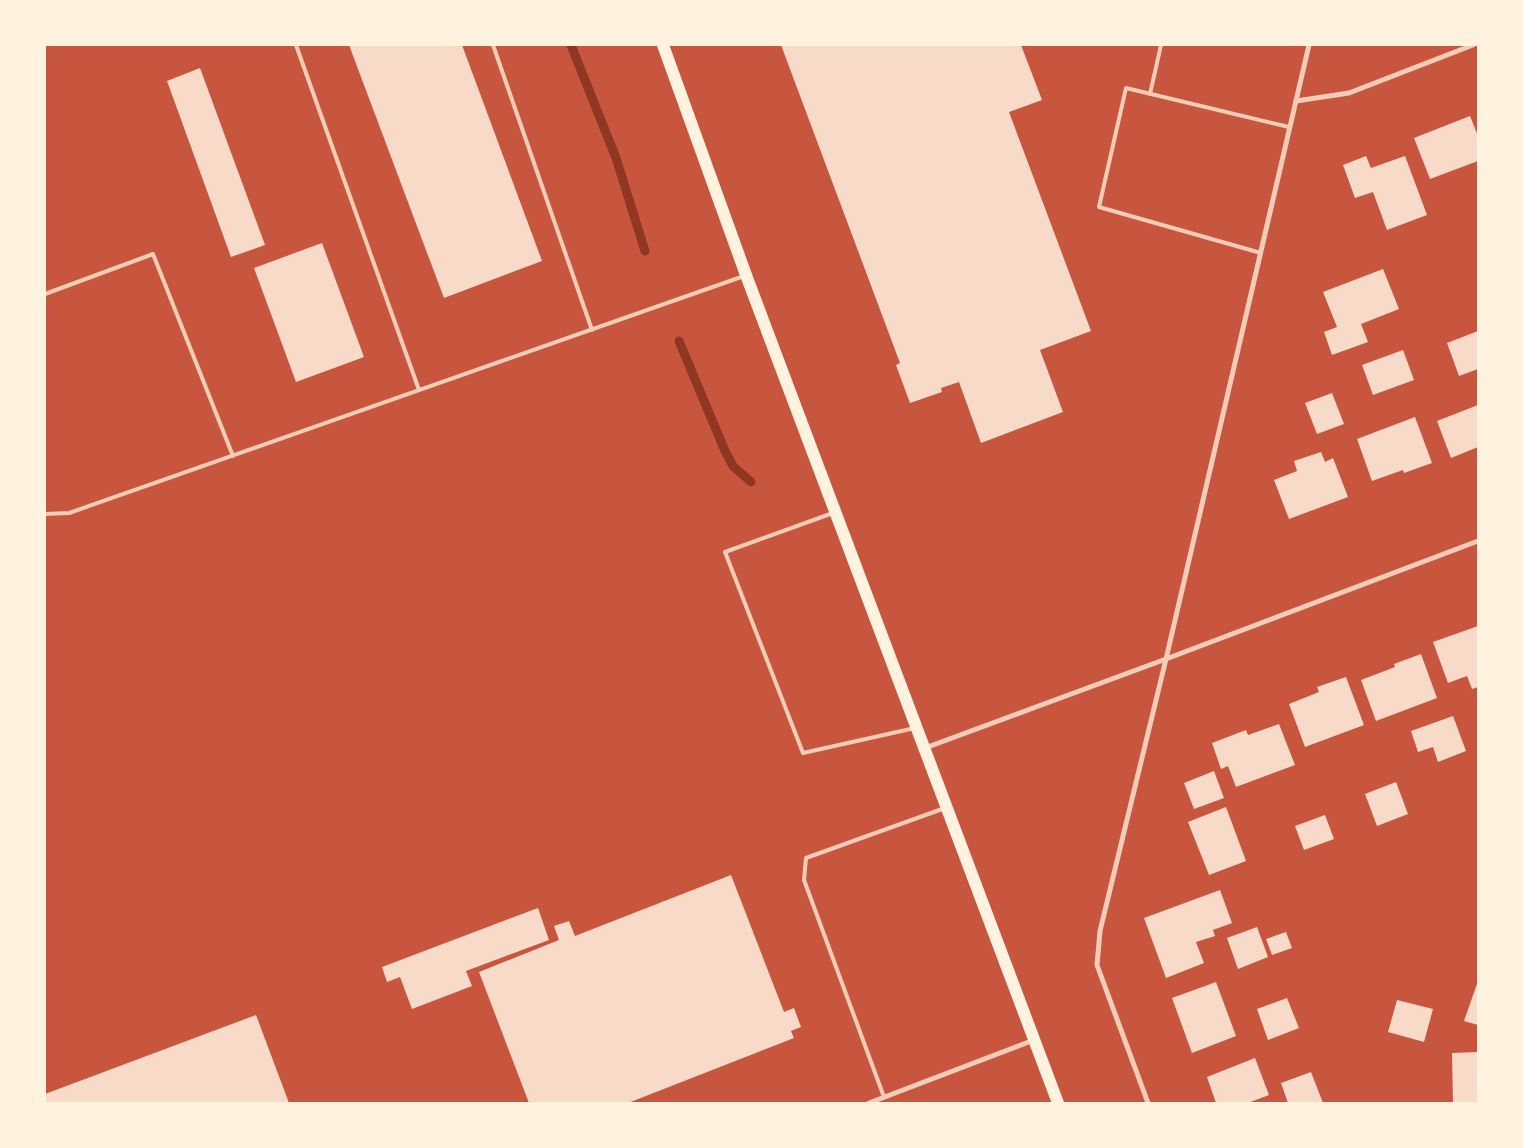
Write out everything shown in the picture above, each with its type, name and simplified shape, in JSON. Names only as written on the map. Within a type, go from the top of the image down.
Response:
[{"type":"main road","points":[[663,45],[746,275],[1058,1103]]},
{"type":"street","points":[[1148,1103],[1097,965],[1102,921],[1166,659],[1309,45]]},
{"type":"street","points":[[1296,101],[1349,93],[1473,45]]},
{"type":"street","points":[[925,748],[1478,541]]},
{"type":"street","points":[[869,1103],[1035,1040]]},
{"type":"lane","points":[[296,45],[419,390]]},
{"type":"lane","points":[[493,45],[592,330]]},
{"type":"lane","points":[[1150,94],[1161,45]]},
{"type":"lane","points":[[1261,253],[1100,207],[1126,88],[1290,127]]},
{"type":"lane","points":[[45,294],[154,254],[233,456]]},
{"type":"lane","points":[[45,514],[69,514],[746,275]]},
{"type":"lane","points":[[835,512],[724,552],[804,753],[917,728]]},
{"type":"lane","points":[[884,1097],[804,880],[806,858],[947,807]]},
{"type":"building","points":[[349,45],[462,45],[542,261],[444,298]]},
{"type":"building","points":[[781,45],[1021,45],[1042,100],[1009,112],[1091,331],[1040,350],[1063,412],[981,443],[959,382],[941,388],[942,392],[910,403],[896,365],[900,363]]},
{"type":"building","points":[[200,68],[265,245],[231,257],[167,81]]},
{"type":"building","points":[[1470,116],[1478,136],[1478,161],[1430,179],[1414,138]]},
{"type":"building","points":[[1366,156],[1371,168],[1405,156],[1427,215],[1387,230],[1373,192],[1355,198],[1343,165]]},
{"type":"building","points":[[322,243],[364,357],[296,382],[254,268]]},
{"type":"building","points":[[1383,269],[1399,309],[1361,324],[1368,342],[1332,355],[1324,332],[1337,327],[1323,292]]},
{"type":"building","points":[[1478,331],[1478,369],[1459,376],[1447,343]]},
{"type":"building","points":[[1403,350],[1414,380],[1373,395],[1362,365]]},
{"type":"building","points":[[1332,393],[1344,424],[1317,434],[1305,403]]},
{"type":"building","points":[[1478,405],[1478,447],[1451,458],[1437,421]]},
{"type":"building","points":[[1415,417],[1432,463],[1404,473],[1403,470],[1372,481],[1357,439]]},
{"type":"building","points":[[1321,452],[1325,462],[1333,458],[1348,497],[1289,519],[1274,480],[1297,471],[1294,461]]},
{"type":"building","points":[[1478,626],[1478,687],[1472,689],[1467,676],[1448,683],[1433,642]]},
{"type":"building","points":[[1421,654],[1437,698],[1376,721],[1361,680],[1395,667],[1394,664]]},
{"type":"building","points":[[1346,677],[1364,725],[1305,747],[1289,704],[1319,692],[1317,687]]},
{"type":"building","points":[[1453,716],[1466,751],[1438,762],[1433,747],[1418,752],[1411,731]]},
{"type":"building","points":[[1279,724],[1295,765],[1236,787],[1228,766],[1221,769],[1212,743],[1246,730],[1248,735]]},
{"type":"building","points":[[1214,771],[1224,798],[1194,809],[1184,783]]},
{"type":"building","points":[[1396,782],[1408,814],[1377,826],[1365,794]]},
{"type":"building","points":[[1226,807],[1246,861],[1209,875],[1188,822]]},
{"type":"building","points":[[1325,815],[1334,839],[1304,850],[1295,826]]},
{"type":"building","points":[[731,875],[784,1012],[794,1008],[801,1027],[791,1031],[794,1038],[628,1103],[529,1103],[479,972],[559,940],[554,926],[569,921],[575,936]]},
{"type":"building","points":[[1220,890],[1232,923],[1213,930],[1215,936],[1196,942],[1204,963],[1166,978],[1144,918]]},
{"type":"building","points":[[538,908],[549,940],[466,971],[472,986],[412,1009],[400,977],[387,982],[382,967]]},
{"type":"building","points":[[1257,927],[1268,957],[1238,969],[1227,938]]},
{"type":"building","points":[[1286,932],[1292,948],[1272,955],[1266,939]]},
{"type":"building","points":[[1478,981],[1478,1025],[1464,1021]]},
{"type":"building","points":[[1216,982],[1236,1036],[1192,1053],[1172,998]]},
{"type":"building","points":[[1287,998],[1299,1028],[1268,1040],[1257,1009]]},
{"type":"building","points":[[1397,1000],[1433,1009],[1424,1042],[1388,1032]]},
{"type":"building","points":[[256,1015],[289,1103],[45,1103],[45,1094]]},
{"type":"building","points":[[1478,1052],[1478,1103],[1453,1103],[1452,1053]]},
{"type":"building","points":[[1255,1058],[1269,1095],[1248,1103],[1216,1103],[1207,1077]]},
{"type":"building","points":[[1311,1072],[1323,1103],[1288,1103],[1281,1083]]},
{"type":"waterway","points":[[571,45],[616,158],[645,251]]},
{"type":"waterway","points":[[679,341],[725,451],[733,466],[751,482]]}]
